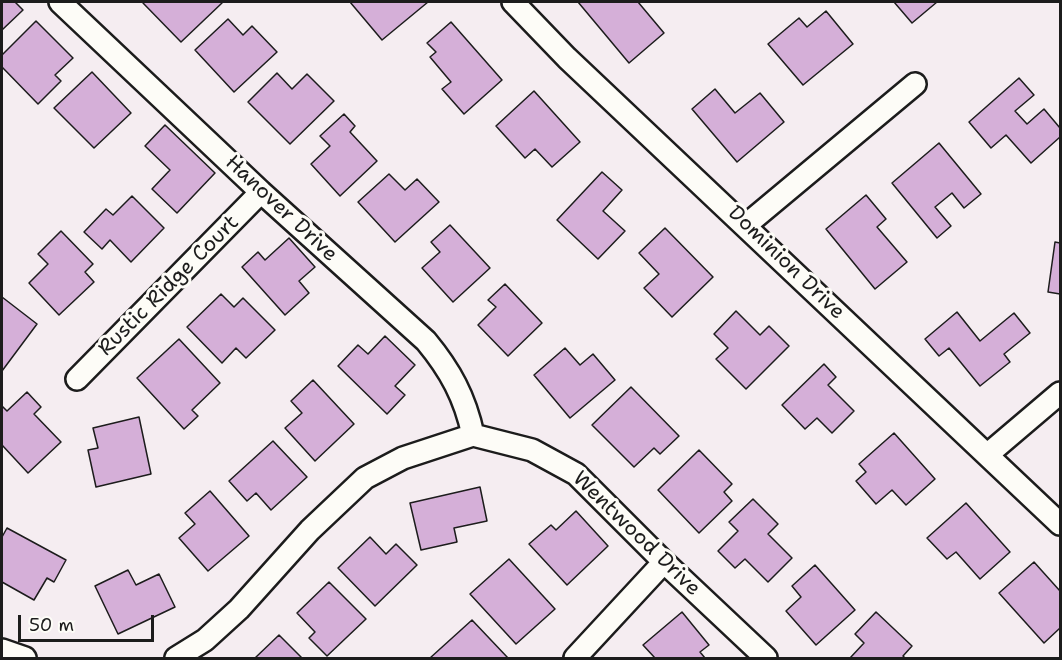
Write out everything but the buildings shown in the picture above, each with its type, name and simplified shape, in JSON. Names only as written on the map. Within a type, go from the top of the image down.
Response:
[{"type":"street","name":"Hanover Drive","points":[[60,2],[261,192],[426,341],[447,366],[458,387],[467,407],[473,435]]},
{"type":"street","name":"Dominion Drive","points":[[513,2],[567,57],[1060,524]]},
{"type":"street","points":[[746,225],[915,84]]},
{"type":"street","name":"Rustic Ridge Court","points":[[77,379],[261,192]]},
{"type":"street","points":[[987,455],[1060,393]]},
{"type":"street","points":[[176,658],[205,640],[239,609],[310,530],[365,478],[403,458],[473,435]]},
{"type":"street","name":"Wentwood Drive","points":[[473,435],[532,450],[576,474],[664,562],[766,658]]},
{"type":"street","points":[[575,658],[664,562]]},
{"type":"street","points":[[2,650],[25,658]]}]
